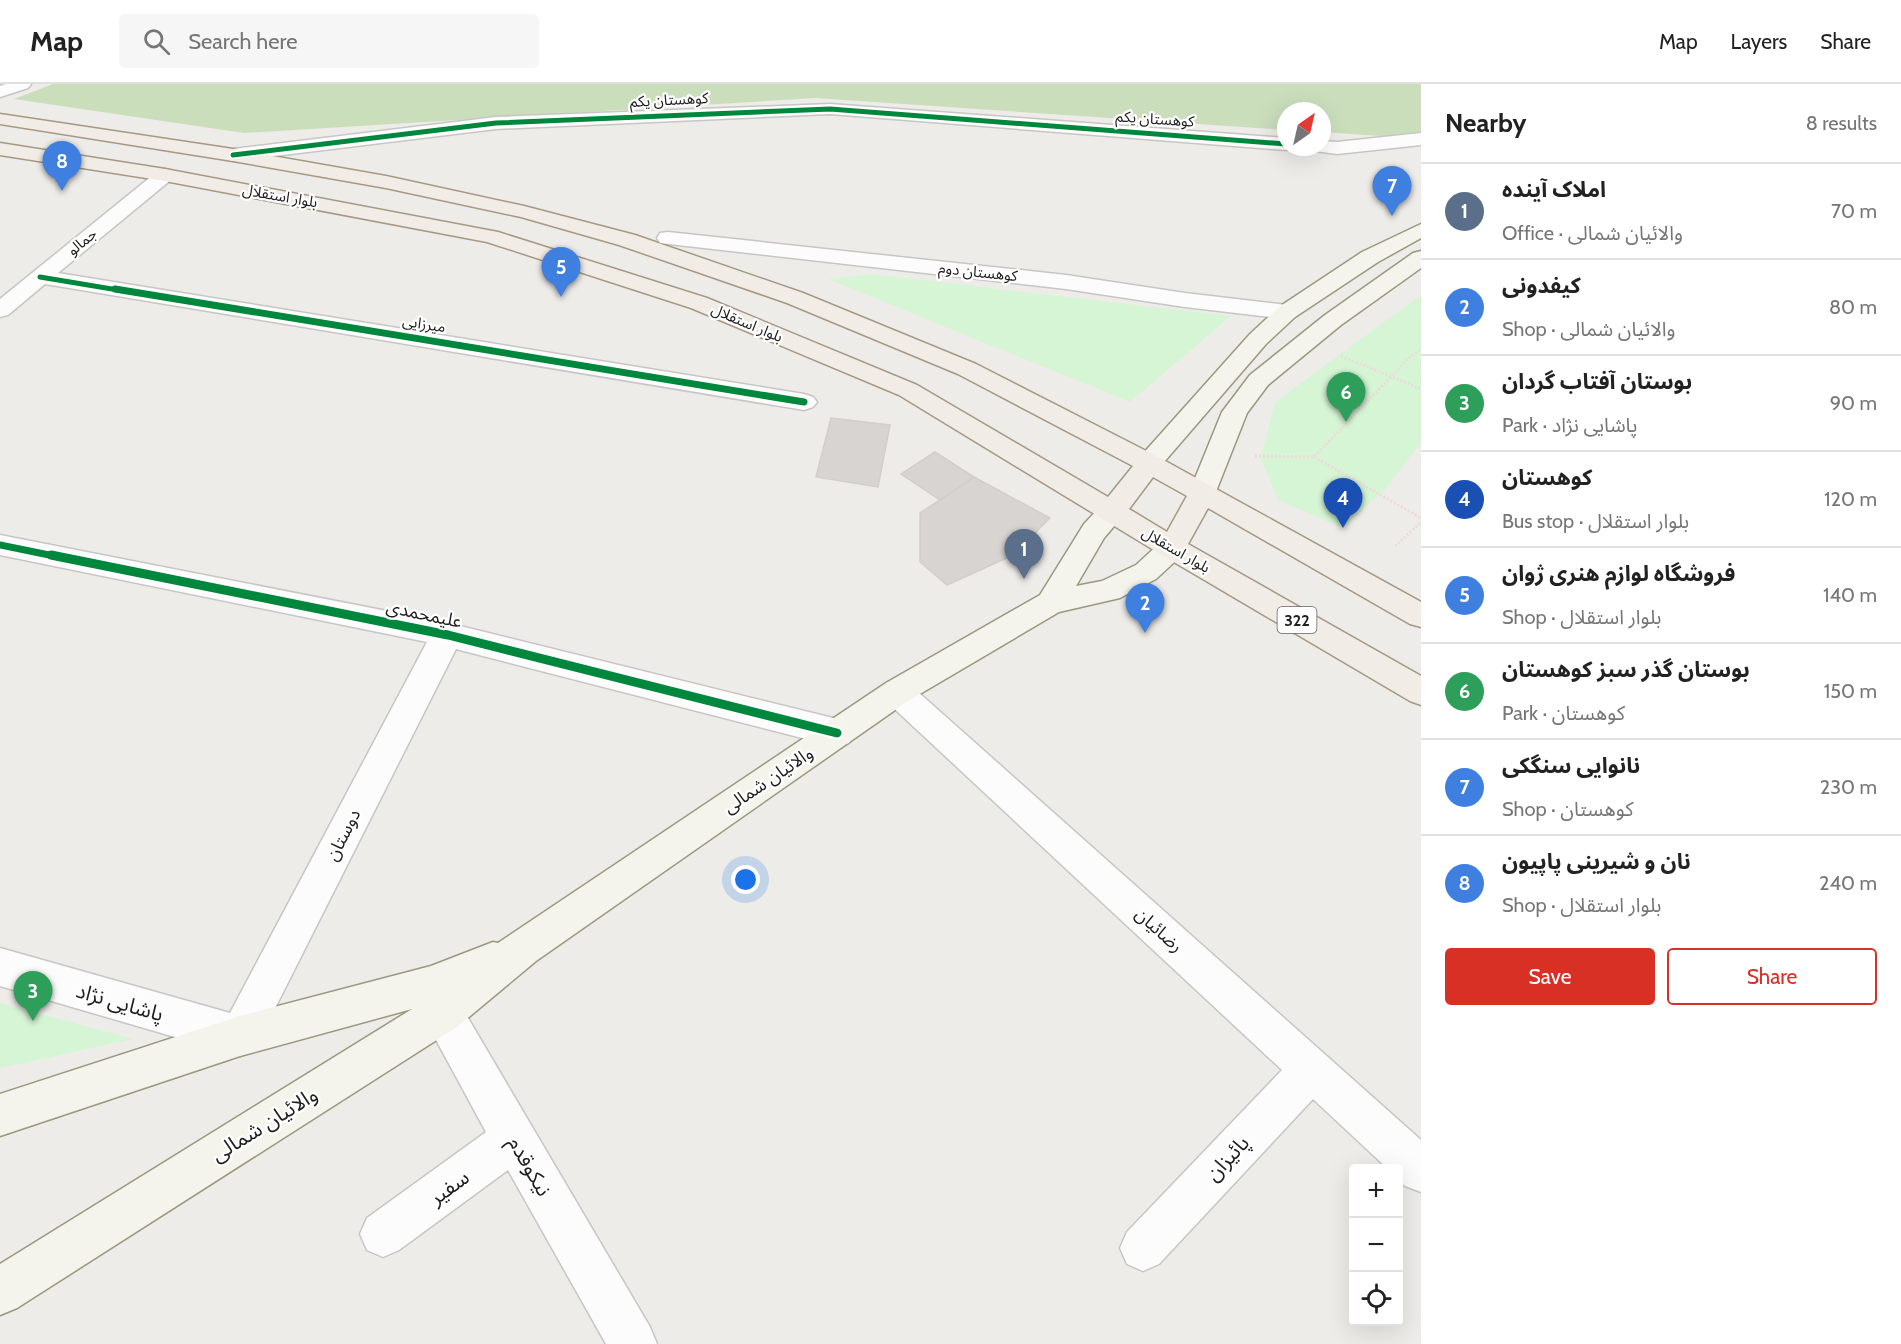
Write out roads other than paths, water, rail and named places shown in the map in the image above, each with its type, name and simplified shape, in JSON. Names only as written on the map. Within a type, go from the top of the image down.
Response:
[{"type":"main road","name":"بلوار استقلال","points":[[0,119],[233,154],[386,182],[524,212],[627,240],[795,298],[967,369],[1149,463],[1421,616]]},
{"type":"main road","name":"بلوار استقلال","points":[[0,148],[165,175],[491,236],[699,303],[908,390],[1172,548],[1421,692]]},
{"type":"main road","points":[[1112,512],[1149,463],[1257,339],[1287,312],[1370,257],[1421,230]]},
{"type":"main road","points":[[1172,548],[1203,493],[1235,412],[1259,380],[1305,341],[1421,258]]},
{"type":"main road","points":[[1287,312],[1333,320]]},
{"type":"main road","name":"والائیان شمالی","points":[[1051,603],[1094,531],[1112,512]]},
{"type":"main road","name":"والائیان شمالی","points":[[0,1291],[437,999],[522,948],[897,692],[1051,603],[1109,590],[1146,572],[1172,548]]},
{"type":"main road","name":"والائیان شمالی","points":[[0,1115],[240,1036],[437,999]]},
{"type":"street","points":[[0,92],[22,84]]},
{"type":"street","points":[[815,92],[830,109]]},
{"type":"street","name":"کوهستان یکم","points":[[233,154],[496,123],[830,109],[1277,143]]},
{"type":"street","points":[[1331,148],[1421,139]]},
{"type":"street","points":[[1331,148],[1411,159]]},
{"type":"street","name":"جمالو","points":[[1,308],[165,175]]},
{"type":"street","name":"کوهستان دوم","points":[[668,238],[1065,282],[1287,312]]},
{"type":"street","name":"میرزایی","points":[[40,277],[804,402]]},
{"type":"street","name":"علیمحمدی","points":[[0,546],[448,635],[837,733]]},
{"type":"street","name":"دوستان","points":[[240,1036],[425,673],[448,635]]},
{"type":"street","name":"رضائیان","points":[[897,692],[1421,1170]]},
{"type":"street","name":"پاشایی نژاد","points":[[0,967],[240,1036]]},
{"type":"street","name":"نیکوقدم","points":[[437,999],[514,1139],[633,1344]]},
{"type":"street","name":"پائیزان","points":[[1143,1248],[1312,1069]]},
{"type":"street","name":"سفیر","points":[[383,1234],[514,1139]]},
{"type":"place","name":"نان و شیرینی پاپیون","points":[[62,191]]},
{"type":"place","name":"نانوایی سنگکی","points":[[1392,216]]},
{"type":"place","name":"فروشگاه لوازم هنری ژوان","points":[[561,297]]},
{"type":"place","name":"بوستان گذر سبز کوهستان","points":[[1346,422]]},
{"type":"place","name":"کوهستان","points":[[1343,528]]},
{"type":"place","name":"املاک آینده","points":[[1024,579]]},
{"type":"place","name":"کیفدونی","points":[[1145,633]]},
{"type":"place","name":"بوستان آفتاب گردان","points":[[33,1021]]}]
